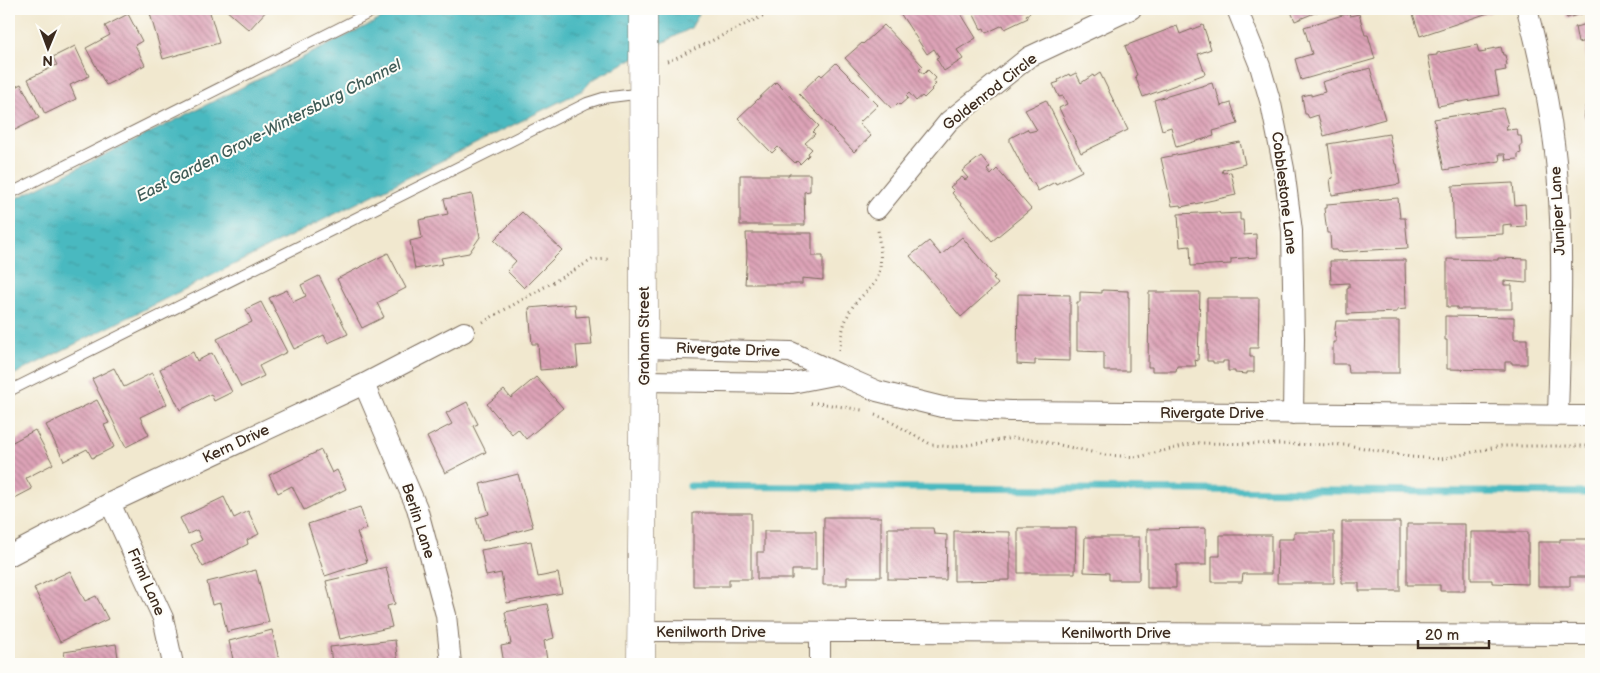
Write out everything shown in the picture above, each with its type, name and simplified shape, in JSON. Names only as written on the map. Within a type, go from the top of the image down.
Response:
[{"type":"street","name":"Graham Street","points":[[641,664],[644,382],[643,9]]},
{"type":"street","name":"Goldenrod Circle","points":[[876,209],[949,121],[1029,57],[1131,9]]},
{"type":"street","name":"Cobblestone Lane","points":[[1238,9],[1260,66],[1271,104],[1284,169],[1292,231],[1293,414]]},
{"type":"street","name":"Juniper Lane","points":[[1527,9],[1552,127],[1558,184],[1561,314],[1558,416]]},
{"type":"street","name":"Kern Drive","points":[[9,556],[110,503],[364,384],[464,332]]},
{"type":"street","name":"Rivergate Drive","points":[[644,348],[791,352],[877,391],[942,407],[963,409],[1010,412],[1591,416]]},
{"type":"street","name":"Rivergate Drive","points":[[644,382],[792,383],[838,374]]},
{"type":"street","name":"Berlin Lane","points":[[364,384],[417,508],[446,615],[451,664]]},
{"type":"street","name":"Friml Lane","points":[[110,503],[163,618],[173,664]]},
{"type":"street","name":"Kenilworth Drive","points":[[642,631],[1591,635]]},
{"type":"street","points":[[820,632],[820,664]]},
{"type":"lane","points":[[9,194],[377,9]]},
{"type":"lane","points":[[9,391],[587,103],[603,98],[643,74]]},
{"type":"path","points":[[643,74],[777,9]]},
{"type":"path","points":[[838,374],[841,333],[851,309],[871,289],[879,275],[880,258],[876,209]]},
{"type":"path","points":[[464,332],[592,260],[611,259]]},
{"type":"path","points":[[809,403],[861,410],[884,418],[932,445],[954,447],[1013,438],[1037,440],[1105,455],[1138,456],[1195,443],[1348,445],[1411,457],[1441,459],[1501,446],[1591,446]]},
{"type":"water","name":"East Garden Grove-Wintersburg Channel","points":[[401,9],[708,9],[700,12],[691,28],[592,80],[583,90],[9,377],[9,202]]},
{"type":"building","points":[[172,9],[174,14],[193,9],[209,9],[219,43],[163,59],[149,10]]},
{"type":"building","points":[[225,9],[268,9],[249,30]]},
{"type":"building","points":[[906,9],[958,9],[976,38],[957,50],[963,59],[944,71],[936,58],[939,57],[934,49],[927,54],[900,13]]},
{"type":"building","points":[[971,9],[1028,9],[1030,13],[1026,15],[1028,18],[1005,29],[1003,25],[986,33],[984,28],[981,29]]},
{"type":"building","points":[[1290,9],[1324,9],[1295,21]]},
{"type":"building","points":[[1406,9],[1490,9],[1491,12],[1420,36],[1412,11],[1407,12]]},
{"type":"building","points":[[1564,9],[1591,9],[1591,11],[1567,18]]},
{"type":"building","points":[[1349,13],[1350,16],[1359,14],[1375,59],[1301,80],[1295,59],[1312,54],[1304,27]]},
{"type":"building","points":[[128,14],[142,41],[135,45],[145,65],[106,85],[86,48],[110,35],[105,26]]},
{"type":"building","points":[[1591,23],[1590,75],[1585,41],[1578,43],[1575,27]]},
{"type":"building","points":[[884,25],[923,66],[919,70],[924,74],[928,70],[936,78],[933,82],[936,84],[924,98],[922,96],[916,101],[909,93],[906,96],[908,98],[900,105],[898,103],[892,109],[845,58]]},
{"type":"building","points":[[1203,25],[1211,49],[1198,54],[1205,74],[1143,97],[1135,76],[1137,75],[1125,46],[1177,26],[1180,34]]},
{"type":"building","points":[[1477,45],[1479,53],[1501,47],[1503,55],[1505,55],[1506,70],[1495,72],[1499,95],[1438,106],[1428,56]]},
{"type":"building","points":[[75,46],[89,76],[70,85],[76,99],[45,114],[28,79],[57,65],[53,57]]},
{"type":"building","points":[[836,63],[878,105],[859,123],[871,136],[854,152],[799,94],[820,74],[822,76]]},
{"type":"building","points":[[1370,68],[1385,119],[1324,136],[1318,115],[1309,118],[1305,114],[1302,96],[1311,94],[1311,96],[1325,92],[1322,82]]},
{"type":"building","points":[[1076,73],[1081,83],[1100,73],[1128,130],[1081,153],[1059,108],[1067,104],[1063,96],[1059,97],[1053,84],[1069,74],[1070,76]]},
{"type":"building","points":[[776,82],[819,126],[813,132],[815,134],[805,143],[812,149],[800,164],[797,161],[795,163],[778,147],[772,153],[738,118]]},
{"type":"building","points":[[1212,83],[1214,90],[1216,89],[1221,106],[1231,103],[1238,124],[1213,131],[1214,136],[1176,147],[1171,127],[1162,130],[1154,100]]},
{"type":"building","points":[[21,84],[39,118],[9,133],[9,90]]},
{"type":"building","points":[[1046,100],[1082,171],[1038,191],[1033,182],[1031,183],[1010,142],[1010,138],[1027,129],[1029,132],[1037,130],[1025,110]]},
{"type":"building","points":[[1591,105],[1591,131],[1589,131],[1584,113],[1586,112],[1585,106]]},
{"type":"building","points":[[1503,108],[1508,125],[1506,127],[1507,130],[1517,129],[1518,136],[1521,136],[1522,146],[1520,146],[1521,153],[1518,154],[1518,159],[1506,160],[1505,154],[1499,154],[1500,161],[1444,170],[1434,119]]},
{"type":"building","points":[[1389,134],[1400,184],[1332,195],[1330,179],[1333,178],[1328,144]]},
{"type":"building","points":[[1240,142],[1245,164],[1222,170],[1223,173],[1231,172],[1236,195],[1181,207],[1180,205],[1172,206],[1161,158]]},
{"type":"building","points":[[981,156],[990,167],[987,170],[991,175],[997,169],[1031,209],[992,241],[952,193],[954,191],[950,187],[962,177],[965,180],[968,178],[962,171]]},
{"type":"building","points":[[810,174],[810,191],[804,192],[805,225],[740,225],[740,175]]},
{"type":"building","points":[[1513,183],[1515,205],[1525,204],[1526,226],[1511,227],[1511,224],[1503,225],[1503,234],[1454,236],[1452,186]]},
{"type":"building","points":[[472,194],[480,237],[469,253],[441,258],[443,264],[415,269],[410,241],[422,238],[419,220],[448,214],[444,199]]},
{"type":"building","points":[[1398,198],[1400,218],[1405,218],[1408,248],[1337,252],[1337,250],[1331,250],[1330,233],[1327,233],[1324,208],[1327,208],[1327,204]]},
{"type":"building","points":[[522,212],[562,250],[524,288],[507,271],[516,261],[494,240]]},
{"type":"building","points":[[1219,212],[1220,214],[1240,213],[1240,220],[1243,220],[1244,235],[1256,234],[1257,257],[1231,259],[1231,264],[1191,266],[1190,246],[1180,247],[1178,214]]},
{"type":"building","points":[[746,233],[812,233],[812,256],[823,256],[823,280],[802,278],[802,284],[745,284]]},
{"type":"building","points":[[962,237],[995,277],[993,278],[998,284],[961,317],[910,256],[929,241],[941,255]]},
{"type":"building","points":[[388,253],[406,288],[377,303],[384,317],[362,328],[337,279]]},
{"type":"building","points":[[1498,258],[1527,259],[1527,283],[1504,281],[1504,285],[1512,285],[1512,309],[1457,309],[1457,307],[1447,307],[1447,259],[1498,260]]},
{"type":"building","points":[[1405,260],[1406,309],[1397,310],[1397,312],[1347,314],[1347,288],[1349,283],[1331,284],[1330,261]]},
{"type":"building","points":[[319,276],[348,334],[328,343],[324,335],[294,349],[269,298],[287,290],[293,302],[306,296],[301,285]]},
{"type":"building","points":[[1102,290],[1128,291],[1129,371],[1104,371],[1104,352],[1077,351],[1077,302],[1080,302],[1080,292],[1102,293]]},
{"type":"building","points":[[1149,292],[1200,292],[1198,361],[1195,360],[1196,366],[1177,366],[1176,371],[1152,371],[1152,367],[1148,367]]},
{"type":"building","points":[[1018,294],[1070,295],[1070,361],[1035,360],[1035,365],[1017,364]]},
{"type":"building","points":[[1207,298],[1259,298],[1258,348],[1250,348],[1250,357],[1254,357],[1254,372],[1247,372],[1247,374],[1235,373],[1235,371],[1228,371],[1228,361],[1213,363],[1213,361],[1207,361]]},
{"type":"building","points":[[261,302],[287,352],[259,366],[264,376],[241,387],[217,339],[252,322],[246,309]]},
{"type":"building","points":[[575,304],[576,317],[589,316],[592,345],[576,346],[578,367],[540,370],[538,344],[532,344],[529,308]]},
{"type":"building","points":[[1445,316],[1514,317],[1514,339],[1527,339],[1527,364],[1505,362],[1505,370],[1447,369]]},
{"type":"building","points":[[1336,321],[1399,321],[1399,373],[1349,373],[1348,364],[1333,364],[1333,342],[1336,342],[1336,337],[1334,337]]},
{"type":"building","points":[[193,352],[197,361],[212,353],[232,392],[214,401],[211,394],[180,410],[160,369]]},
{"type":"building","points":[[114,368],[124,387],[152,373],[167,404],[140,417],[149,435],[126,447],[92,379]]},
{"type":"building","points":[[536,377],[563,408],[526,439],[518,429],[512,434],[487,404],[504,390],[511,398]]},
{"type":"building","points":[[97,400],[109,423],[104,425],[114,447],[92,458],[87,449],[64,461],[46,425]]},
{"type":"building","points":[[467,402],[478,424],[473,426],[486,452],[445,473],[427,437],[452,424],[446,413]]},
{"type":"building","points":[[35,430],[53,464],[26,478],[32,489],[9,501],[9,444]]},
{"type":"building","points":[[321,450],[332,473],[337,470],[346,489],[304,510],[292,486],[278,493],[269,475]]},
{"type":"building","points":[[518,474],[533,527],[483,541],[476,518],[489,514],[480,484]]},
{"type":"building","points":[[224,497],[234,518],[248,511],[259,534],[247,540],[248,544],[203,567],[191,545],[202,540],[197,530],[188,534],[180,518]]},
{"type":"building","points":[[360,507],[367,529],[357,532],[367,562],[325,576],[308,524]]},
{"type":"building","points":[[693,513],[751,513],[751,579],[729,579],[729,586],[693,586]]},
{"type":"building","points":[[824,517],[881,517],[881,577],[847,577],[847,585],[823,585]]},
{"type":"building","points":[[1342,522],[1400,522],[1400,591],[1359,591],[1359,583],[1342,583]]},
{"type":"building","points":[[1407,524],[1465,524],[1465,591],[1440,591],[1440,585],[1407,585]]},
{"type":"building","points":[[888,528],[933,528],[934,534],[947,535],[946,580],[888,579]]},
{"type":"building","points":[[1018,528],[1076,528],[1075,573],[1018,573]]},
{"type":"building","points":[[1206,528],[1206,565],[1176,565],[1176,588],[1147,588],[1147,529]]},
{"type":"building","points":[[764,531],[816,531],[816,570],[792,570],[792,579],[757,579],[757,552],[764,552]]},
{"type":"building","points":[[954,531],[1010,532],[1010,580],[954,581]]},
{"type":"building","points":[[1294,532],[1334,532],[1334,583],[1277,583],[1278,539],[1294,539]]},
{"type":"building","points":[[1471,532],[1528,532],[1528,584],[1492,583],[1492,580],[1471,580]]},
{"type":"building","points":[[1220,535],[1271,535],[1271,574],[1243,574],[1242,582],[1212,582],[1212,556],[1220,556]]},
{"type":"building","points":[[1085,537],[1139,537],[1139,580],[1109,580],[1109,573],[1084,572]]},
{"type":"building","points":[[1560,539],[1591,539],[1591,577],[1570,577],[1570,586],[1538,586],[1538,542],[1560,542]]},
{"type":"building","points":[[531,541],[538,577],[558,573],[562,593],[507,603],[501,573],[486,576],[481,550]]},
{"type":"building","points":[[386,567],[395,604],[387,606],[392,627],[340,639],[326,581]]},
{"type":"building","points":[[256,570],[269,622],[227,632],[220,603],[212,605],[207,582]]},
{"type":"building","points":[[70,571],[85,601],[96,596],[108,619],[60,642],[34,588]]},
{"type":"building","points":[[547,604],[554,638],[544,641],[547,660],[522,664],[504,664],[501,646],[511,644],[505,612]]},
{"type":"building","points":[[272,630],[280,664],[234,664],[229,641]]},
{"type":"building","points":[[395,640],[398,664],[332,664],[330,647]]},
{"type":"building","points":[[116,644],[119,664],[66,664],[64,652]]},
{"type":"waterway","points":[[690,486],[1591,493]]}]
